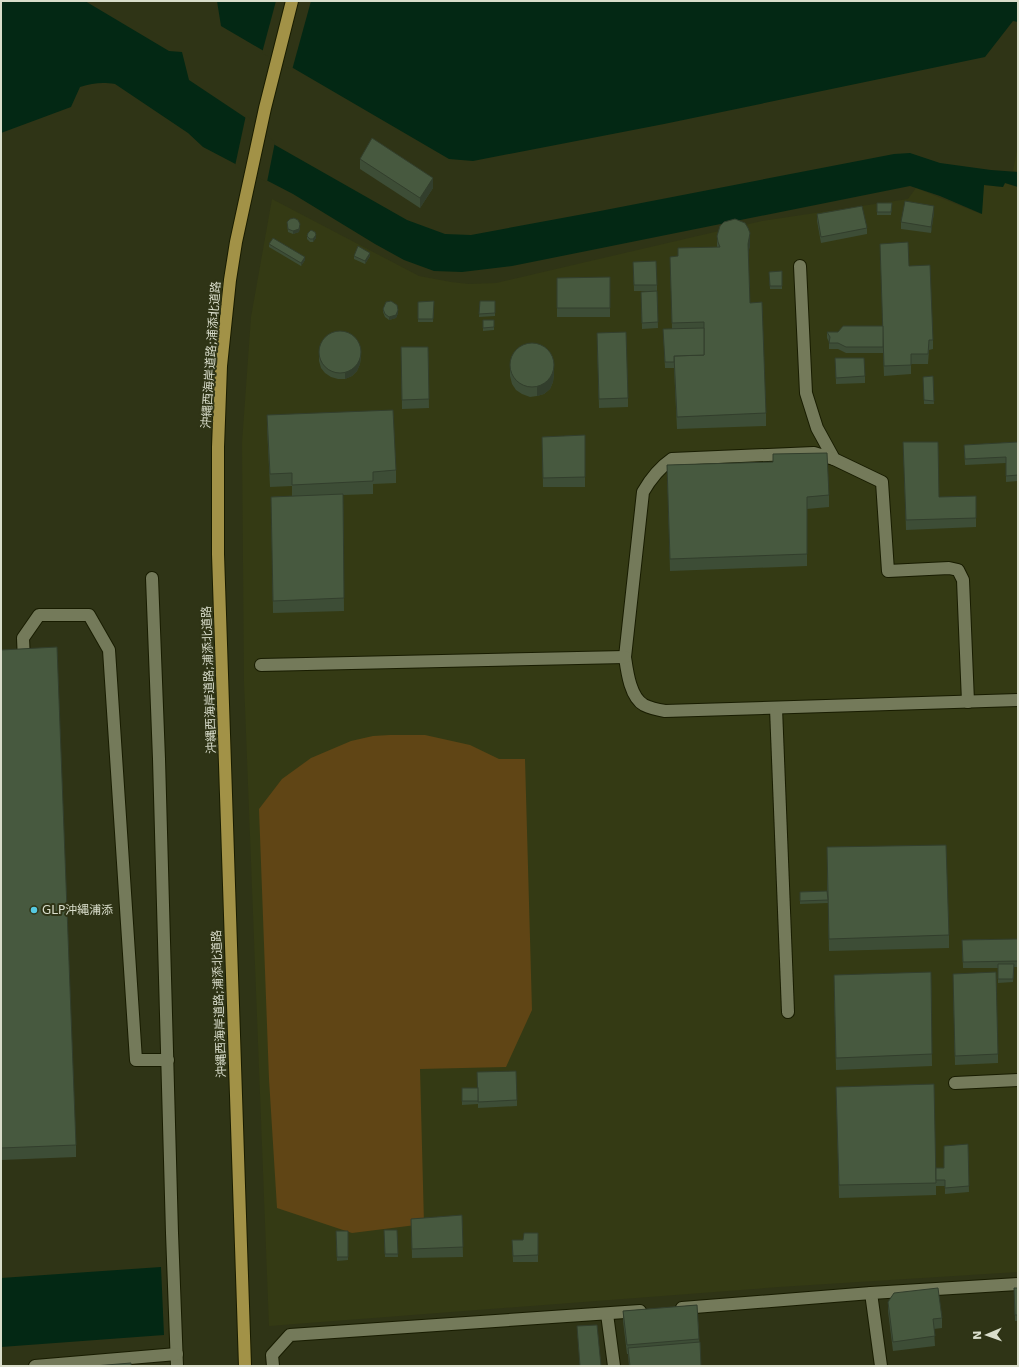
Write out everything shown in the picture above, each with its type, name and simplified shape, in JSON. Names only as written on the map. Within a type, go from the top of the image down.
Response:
[{"type":"highway","name":"沖縄西海岸道路;浦添北道路","points":[[245,1366],[219,562],[218,447],[221,366],[230,280],[265,108],[292,1]]},
{"type":"street","points":[[800,266],[806,393],[817,428],[834,459]]},
{"type":"street","points":[[968,702],[963,580],[958,570],[949,568],[888,571],[882,482],[834,459],[814,453],[672,459],[661,466],[650,480],[644,492],[625,657],[628,677],[634,694],[644,705],[665,712],[968,702],[1018,700]]},
{"type":"street","points":[[35,1366],[177,1360],[159,759],[152,578]]},
{"type":"street","points":[[24,661],[23,638],[39,615],[89,615],[108,650],[136,1060],[168,1060]]},
{"type":"street","points":[[261,665],[625,657]]},
{"type":"street","points":[[776,708],[788,1012]]},
{"type":"street","points":[[955,1083],[1018,1080]]},
{"type":"street","points":[[669,1309],[1018,1284]]},
{"type":"street","points":[[871,1294],[881,1366]]},
{"type":"street","points":[[273,1366],[272,1355],[290,1335],[654,1310]]},
{"type":"street","points":[[607,1314],[614,1366]]},
{"type":"shaded area","points":[[1,1],[85,1],[169,51],[182,52],[189,80],[246,118],[275,145],[407,220],[445,234],[471,235],[894,154],[910,153],[940,163],[1018,172],[1018,187],[1005,183],[1003,187],[984,185],[982,214],[940,196],[910,186],[512,266],[462,272],[434,271],[404,260],[293,194],[203,147],[188,133],[115,84],[98,83],[80,87],[71,107],[1,133]]},
{"type":"shaded area","points":[[217,1],[1018,1],[1018,22],[1013,21],[985,57],[664,124],[473,161],[449,159],[221,26]]},
{"type":"shaded area","points":[[1018,147],[1018,172],[1013,171]]},
{"type":"shaded area","points":[[1005,183],[1018,187],[1018,1272],[779,1287],[269,1326],[244,681],[242,443],[251,317],[272,199],[419,276],[469,284],[496,283],[762,221],[908,199],[916,188],[981,214],[984,185],[1003,187]]},
{"type":"shaded area","points":[[425,735],[470,745],[499,759],[525,759],[532,1010],[506,1067],[420,1069],[424,1224],[352,1233],[277,1208],[269,1079],[259,809],[282,779],[311,758],[351,741],[373,736]]},
{"type":"shaded area","points":[[161,1267],[164,1335],[1,1347],[1,1278]]},
{"type":"pier","points":[[276,1],[311,1],[292,70],[262,53]]},
{"type":"pier","points":[[246,115],[275,142],[267,182],[235,166]]},
{"type":"building","points":[[372,138],[433,178],[420,198],[360,159]]},
{"type":"building","points":[[905,201],[934,206],[931,227],[901,222]]},
{"type":"building","points":[[877,203],[892,203],[891,212],[877,212]]},
{"type":"building","points":[[862,206],[867,228],[821,237],[817,214]]},
{"type":"building","points":[[294,218],[298,220],[300,224],[299,229],[293,231],[288,229],[287,222]]},
{"type":"building","points":[[735,219],[745,223],[750,233],[748,244],[750,303],[762,302],[766,413],[677,417],[674,356],[704,355],[704,322],[672,323],[670,257],[678,256],[678,248],[720,247],[717,236],[720,226],[724,222]]},
{"type":"building","points":[[311,230],[315,232],[316,235],[313,239],[310,239],[307,236]]},
{"type":"building","points":[[273,238],[305,257],[301,263],[269,244]]},
{"type":"building","points":[[908,242],[909,266],[930,265],[933,340],[929,340],[928,354],[911,354],[911,365],[884,366],[880,244]]},
{"type":"building","points":[[358,246],[370,253],[365,261],[354,256]]},
{"type":"building","points":[[656,261],[657,285],[634,285],[633,262]]},
{"type":"building","points":[[782,271],[782,286],[770,286],[769,272]]},
{"type":"building","points":[[610,277],[610,308],[557,308],[557,278]]},
{"type":"building","points":[[657,291],[658,322],[642,323],[641,292]]},
{"type":"building","points":[[391,301],[397,305],[398,310],[396,315],[389,317],[385,314],[383,309],[386,302]]},
{"type":"building","points":[[434,301],[433,319],[418,319],[418,302]]},
{"type":"building","points":[[480,301],[495,301],[495,313],[479,314]]},
{"type":"building","points":[[483,320],[494,320],[494,327],[483,328]]},
{"type":"building","points":[[843,326],[883,326],[883,347],[846,347],[838,343],[829,343],[830,337],[827,332],[838,332]]},
{"type":"building","points":[[704,328],[704,355],[674,356],[674,362],[665,362],[663,329]]},
{"type":"building","points":[[340,331],[355,337],[361,352],[355,367],[340,373],[325,367],[319,352],[325,337]]},
{"type":"building","points":[[626,332],[628,398],[599,399],[597,333]]},
{"type":"building","points":[[532,343],[544,347],[550,353],[554,365],[550,377],[544,383],[532,387],[520,383],[514,377],[510,365],[514,353],[520,347]]},
{"type":"building","points":[[401,347],[428,347],[429,399],[402,400]]},
{"type":"building","points":[[835,358],[864,358],[865,376],[836,378]]},
{"type":"building","points":[[933,376],[934,401],[924,400],[923,377]]},
{"type":"building","points":[[393,410],[396,470],[373,472],[373,481],[292,485],[292,473],[270,474],[267,415]]},
{"type":"building","points":[[585,435],[585,477],[543,478],[542,437]]},
{"type":"building","points":[[903,442],[938,442],[939,497],[976,496],[976,518],[906,520]]},
{"type":"building","points":[[1018,442],[1018,475],[1006,476],[1006,457],[965,459],[964,445]]},
{"type":"building","points":[[827,453],[829,495],[807,497],[807,554],[670,559],[667,465],[773,462],[773,454]]},
{"type":"building","points":[[343,494],[344,598],[273,601],[271,497]]},
{"type":"building","name":"GLP沖縄浦添","points":[[57,647],[76,1145],[1,1148],[1,650]]},
{"type":"building","points":[[946,845],[949,935],[829,939],[827,847]]},
{"type":"building","points":[[827,891],[828,900],[800,901],[800,892]]},
{"type":"building","points":[[1018,939],[1018,961],[963,962],[962,940]]},
{"type":"building","points":[[998,964],[1014,964],[1013,979],[998,979]]},
{"type":"building","points":[[931,972],[932,1054],[836,1058],[834,975]]},
{"type":"building","points":[[996,972],[998,1054],[955,1056],[953,974]]},
{"type":"building","points":[[516,1071],[517,1100],[478,1102],[477,1072]]},
{"type":"building","points":[[934,1084],[936,1183],[839,1185],[836,1087]]},
{"type":"building","points":[[462,1088],[478,1088],[478,1101],[462,1101]]},
{"type":"building","points":[[968,1144],[969,1186],[945,1188],[945,1180],[936,1180],[936,1168],[944,1168],[944,1146]]},
{"type":"building","points":[[462,1215],[463,1247],[412,1249],[411,1219]]},
{"type":"building","points":[[384,1230],[397,1230],[398,1254],[385,1254]]},
{"type":"building","points":[[336,1231],[348,1231],[348,1257],[337,1257]]},
{"type":"building","points":[[524,1233],[538,1233],[538,1255],[513,1256],[512,1240],[523,1240]]},
{"type":"building","points":[[938,1288],[942,1318],[933,1319],[935,1336],[893,1342],[888,1302],[894,1293]]},
{"type":"building","points":[[1014,1288],[1018,1288],[1018,1315],[1015,1315]]},
{"type":"building","points":[[697,1305],[699,1339],[627,1345],[623,1311]]},
{"type":"building","points":[[597,1325],[601,1366],[580,1366],[577,1326]]},
{"type":"building","points":[[700,1342],[701,1366],[630,1366],[628,1348]]},
{"type":"building","points":[[131,1363],[131,1366],[94,1366]]},
{"type":"place","name":"GLP沖縄浦添","points":[[34,910]]}]
